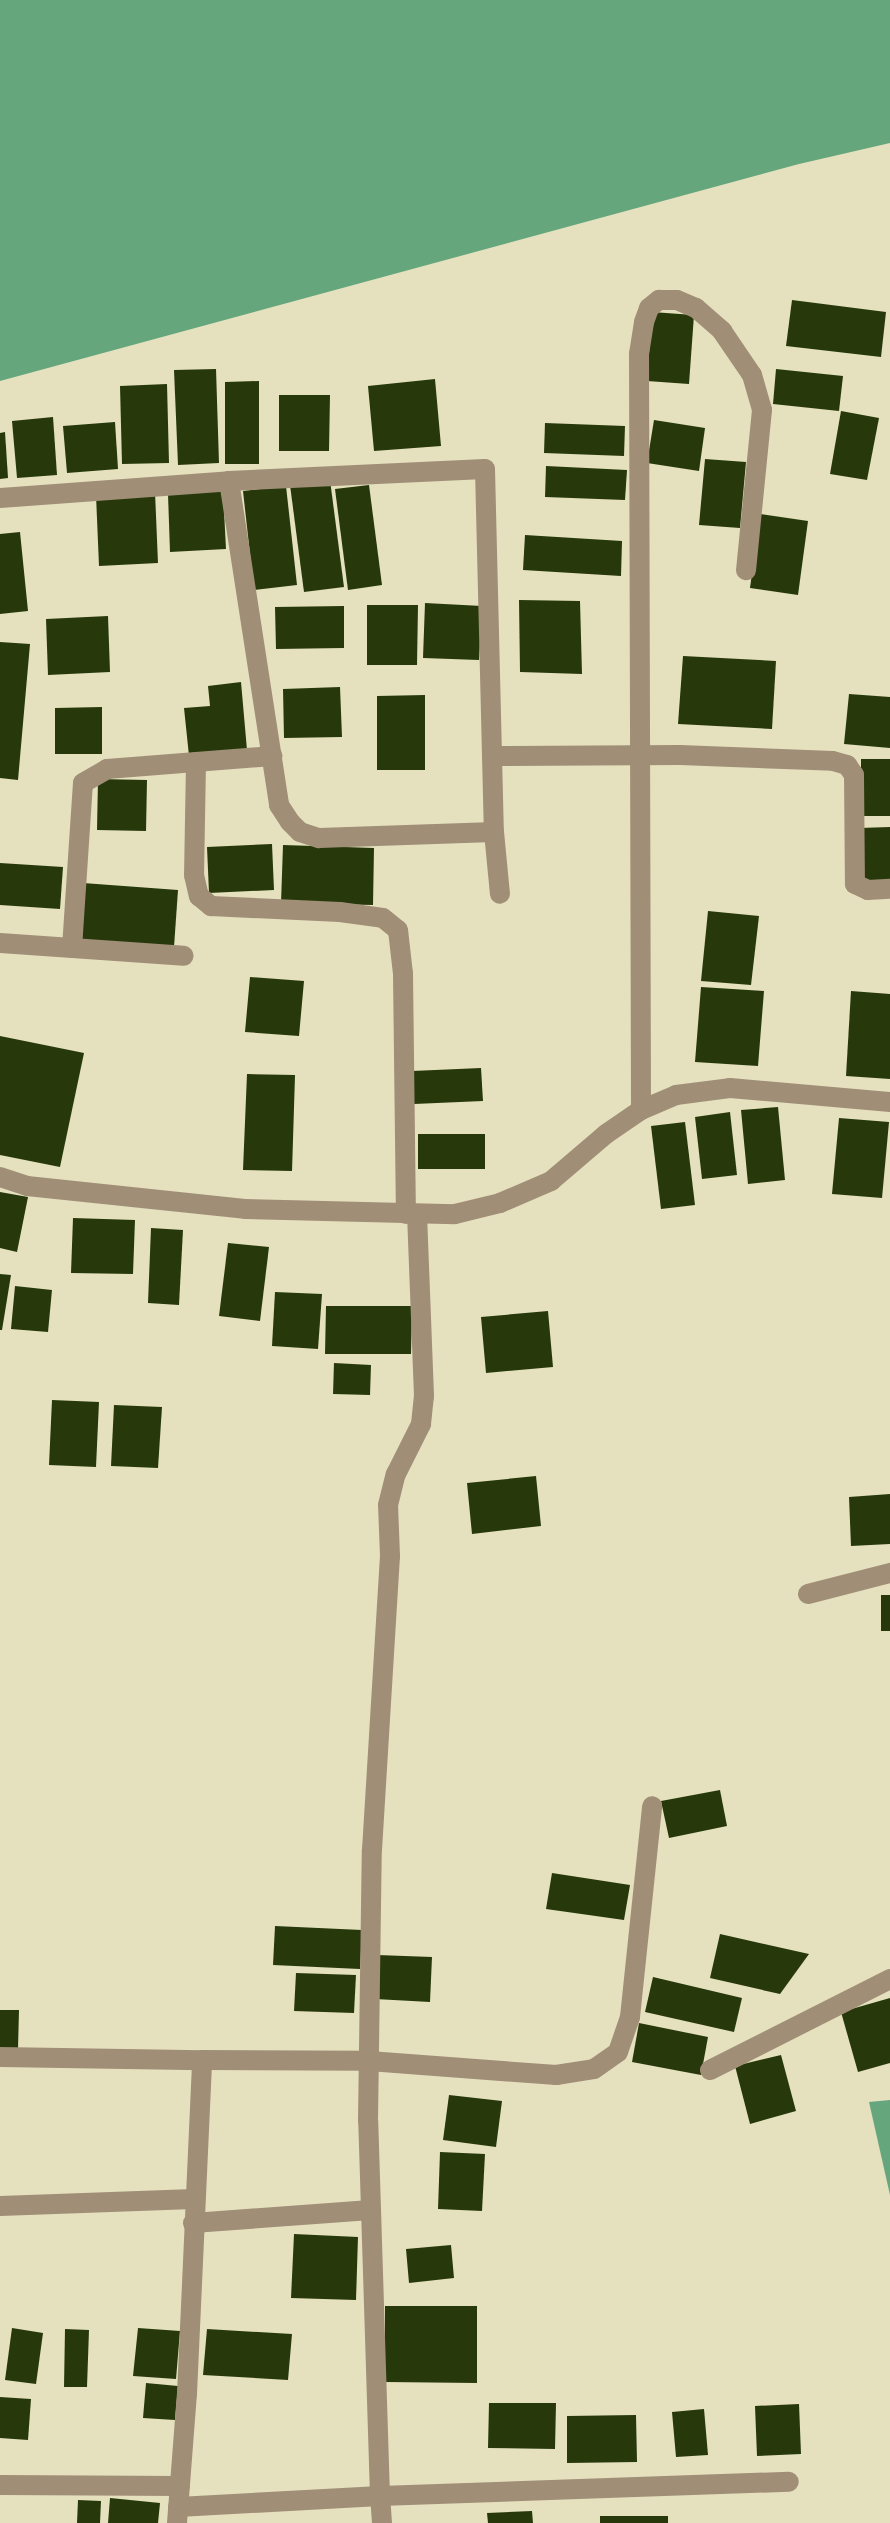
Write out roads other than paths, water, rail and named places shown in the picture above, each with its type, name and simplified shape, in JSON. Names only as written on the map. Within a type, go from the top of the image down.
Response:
[{"type":"street","points":[[641,1110],[639,354],[649,308],[659,300],[677,300],[696,308],[722,331],[752,375],[762,410],[746,570]]},
{"type":"street","points":[[0,498],[229,481],[485,469],[494,832],[500,894]]},
{"type":"street","points":[[229,481],[279,805],[300,832],[319,838],[494,832]]},
{"type":"street","points":[[492,756],[638,755],[833,761],[847,765],[854,775],[855,884],[868,890],[890,889]]},
{"type":"street","points":[[72,948],[83,783],[107,769],[272,756]]},
{"type":"street","points":[[196,762],[194,875],[199,896],[211,906],[340,912],[383,918],[398,930],[402,960],[412,1214],[424,1396],[421,1424],[396,1474],[388,1505],[390,1556],[372,1850],[369,2061],[371,2210],[382,2523]]},
{"type":"street","points":[[0,943],[184,956]]},
{"type":"street","points":[[0,1177],[27,1186],[245,1209],[455,1214],[500,1203],[551,1181],[606,1134],[641,1110],[676,1095],[730,1088],[890,1102]]},
{"type":"street","points":[[808,1594],[890,1573]]},
{"type":"street","points":[[0,2057],[369,2061],[556,2075],[594,2069],[618,2052],[630,2017],[652,1806]]},
{"type":"street","points":[[710,2070],[890,1979]]},
{"type":"street","points":[[178,2505],[202,2060]]},
{"type":"street","points":[[0,2206],[194,2199]]},
{"type":"street","points":[[193,2223],[371,2210]]},
{"type":"street","points":[[0,2485],[178,2505],[789,2482]]}]
